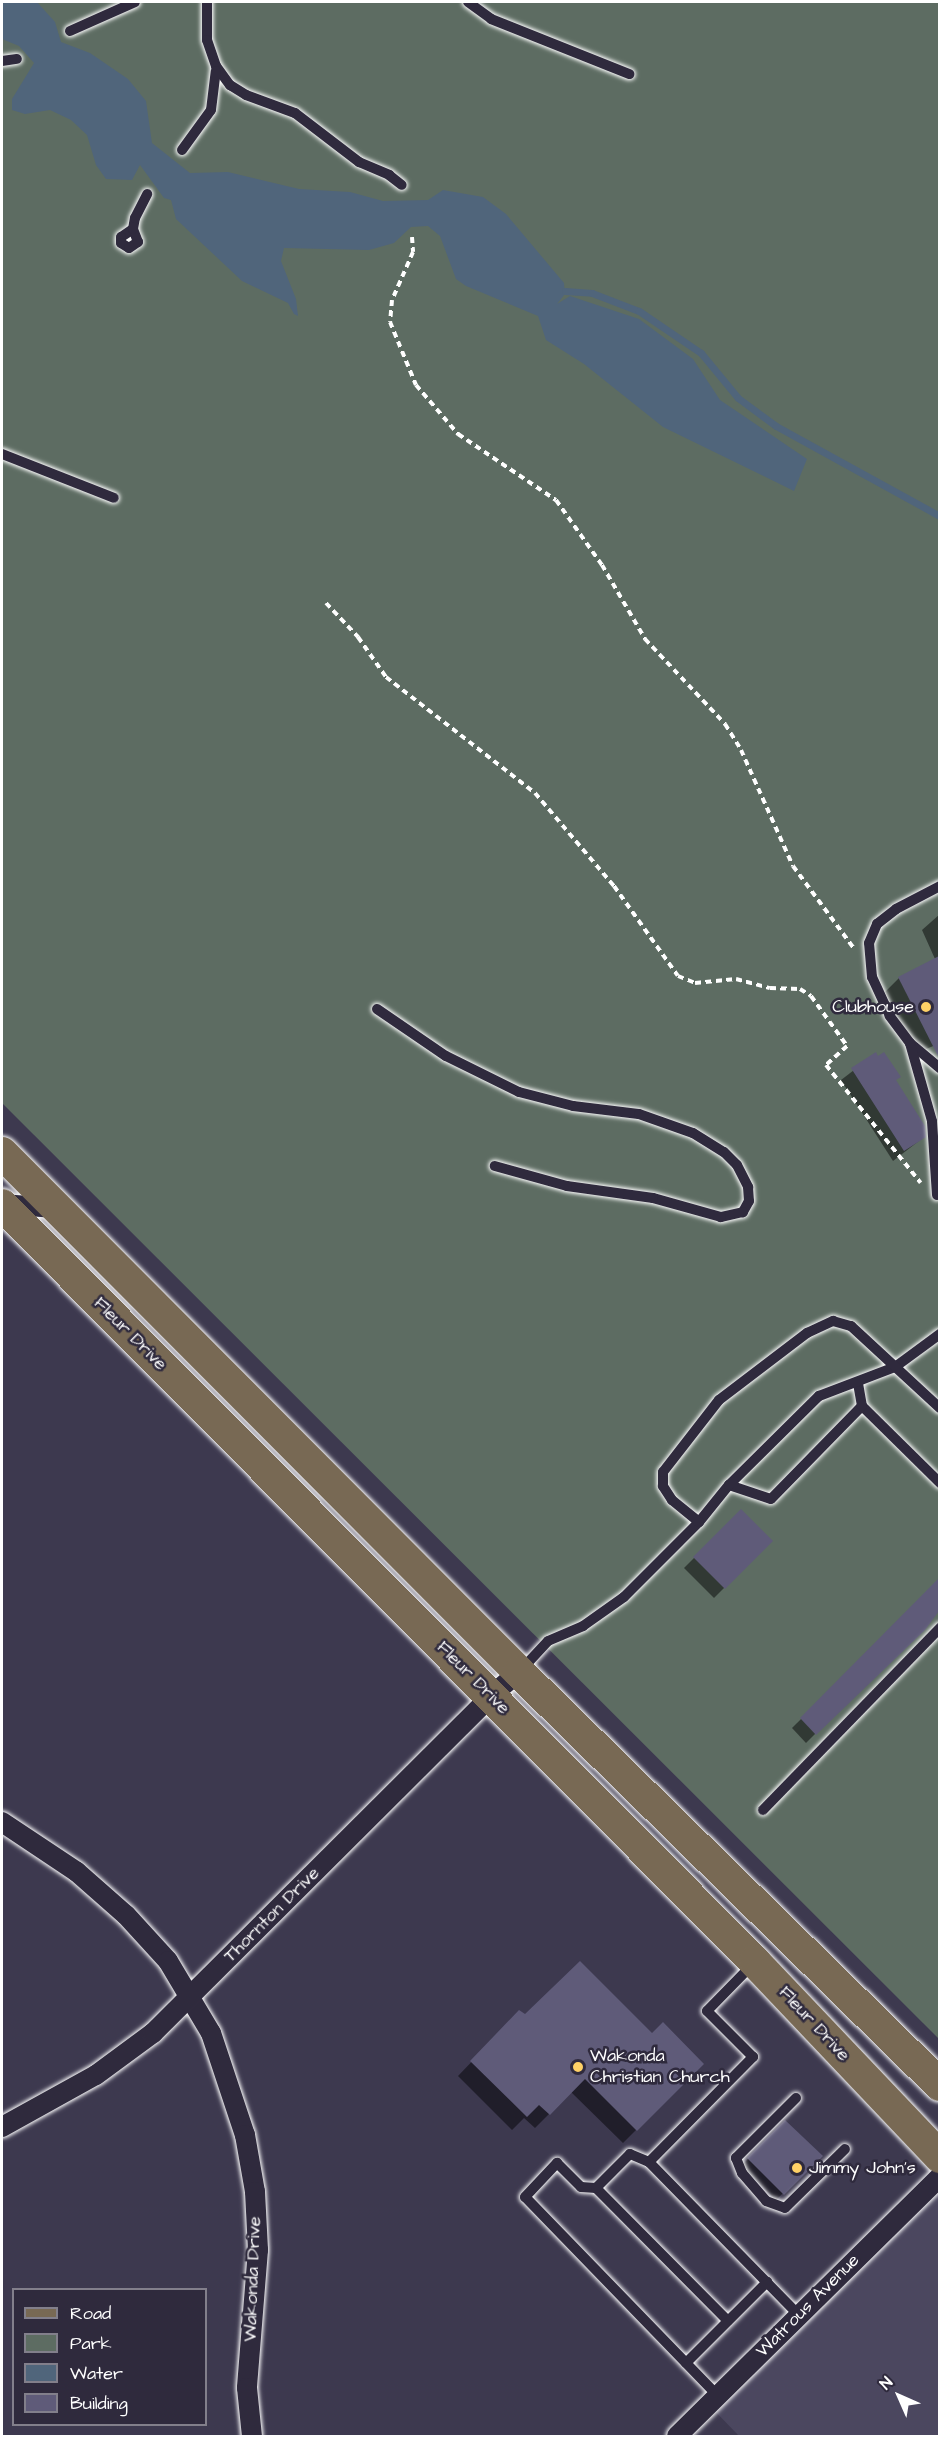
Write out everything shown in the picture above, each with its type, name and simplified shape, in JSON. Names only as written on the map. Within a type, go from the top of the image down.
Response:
[{"type":"main road","name":"Fleur Drive","points":[[2,1153],[55,1209],[519,1672],[939,2085]]},
{"type":"main road","name":"Fleur Drive","points":[[2,1204],[755,1962],[939,2157]]},
{"type":"street","points":[[2,1204],[55,1209]]},
{"type":"street","name":"Thornton Drive","points":[[2,2127],[96,2075],[153,2033],[491,1696],[519,1672]]},
{"type":"street","name":"Wakonda Drive","points":[[2,1822],[77,1872],[126,1915],[168,1960],[192,1996],[229,2079],[255,2192],[257,2285],[247,2388],[252,2436]]},
{"type":"street","name":"Watrous Avenue","points":[[678,2436],[939,2177]]},
{"type":"lane","points":[[70,31],[135,2]]},
{"type":"lane","points":[[182,150],[204,122],[214,99],[216,66],[205,29],[207,2]]},
{"type":"lane","points":[[468,2],[491,20],[628,74]]},
{"type":"lane","points":[[2,61],[17,59]]},
{"type":"lane","points":[[216,66],[236,91]]},
{"type":"lane","points":[[214,99],[229,90],[236,91],[295,113],[359,162],[390,175],[402,185]]},
{"type":"lane","points":[[132,229],[147,194]]},
{"type":"lane","points":[[2,454],[114,498]]},
{"type":"lane","points":[[939,886],[896,909],[877,924],[869,942],[871,972],[890,1016],[910,1043],[939,1068]]},
{"type":"lane","points":[[377,1009],[452,1060],[519,1092],[566,1105],[653,1117],[704,1139],[737,1165],[748,1187],[749,1201],[743,1212],[722,1217],[653,1198],[567,1186],[495,1166]]},
{"type":"lane","points":[[910,1043],[935,1137],[933,1179],[937,1195]]},
{"type":"lane","points":[[699,1522],[672,1500],[663,1486],[663,1472],[719,1400],[807,1333],[833,1320],[851,1326],[939,1408]]},
{"type":"lane","points":[[519,1672],[548,1641],[583,1626],[624,1597],[699,1522],[729,1485],[819,1396],[896,1367],[938,1340]]},
{"type":"lane","points":[[858,1383],[862,1406],[939,1483]]},
{"type":"lane","points":[[729,1485],[771,1499],[862,1406]]},
{"type":"lane","points":[[763,1810],[939,1628]]},
{"type":"lane","points":[[649,2162],[753,2057],[707,2011],[755,1962]]},
{"type":"lane","points":[[796,2098],[736,2158],[742,2173],[766,2200],[785,2208],[845,2150]]},
{"type":"lane","points":[[596,2188],[630,2154],[649,2162],[799,2315]]},
{"type":"lane","points":[[718,2396],[525,2197],[557,2163],[581,2187],[596,2188],[728,2321]]},
{"type":"lane","points":[[686,2363],[767,2282]]},
{"type":"path","points":[[412,237],[413,252],[392,300],[390,322],[395,342],[417,385],[458,434],[556,500],[602,565],[645,639],[725,724],[741,750],[793,866],[871,972]]},
{"type":"path","points":[[326,603],[358,637],[386,677],[535,793],[614,886],[678,976],[695,983],[736,979],[770,988],[800,989],[811,996],[847,1046],[826,1065],[889,1147],[937,1195]]},
{"type":"shaded area","points":[[939,2177],[939,2436],[739,2436],[709,2405]]},
{"type":"green space","points":[[2,2],[939,2],[939,2039],[2,1103]]},
{"type":"water","points":[[2,2],[37,2],[55,22],[61,42],[90,53],[128,79],[146,101],[152,143],[190,173],[228,172],[299,189],[350,192],[383,201],[428,200],[443,190],[483,197],[506,214],[564,283],[565,294],[557,304],[570,296],[639,319],[693,359],[720,400],[807,459],[794,491],[663,427],[584,364],[546,340],[538,316],[466,286],[456,279],[440,236],[428,226],[411,227],[394,243],[369,250],[284,248],[281,261],[296,299],[298,316],[294,314],[288,303],[242,281],[176,219],[171,200],[164,198],[140,165],[132,180],[106,179],[96,165],[87,135],[71,120],[50,110],[25,114],[12,110],[12,99],[34,63],[19,46],[2,39]]},
{"type":"building","name":"Clubhouse","points":[[939,956],[939,1058],[898,977]]},
{"type":"building","points":[[876,1052],[878,1056],[884,1052],[901,1077],[896,1080],[925,1126],[926,1137],[904,1151],[851,1068]]},
{"type":"building","points":[[741,1509],[773,1541],[725,1589],[693,1557]]},
{"type":"building","points":[[939,1578],[939,1611],[925,1630],[816,1735],[800,1718]]},
{"type":"building","points":[[580,1961],[652,2033],[663,2022],[704,2064],[637,2131],[585,2079],[550,2115],[539,2105],[527,2117],[470,2061],[519,2010],[525,2014]]},
{"type":"building","points":[[785,2120],[823,2156],[784,2195],[747,2158]]},
{"type":"waterway","points":[[565,291],[592,293],[639,311],[701,353],[738,398],[776,426],[940,516]]},
{"type":"place","name":"Clubhouse","points":[[926,1007]]},
{"type":"place","name":"Wakonda Christian Church","points":[[578,2067]]},
{"type":"place","name":"Jimmy John's","points":[[797,2168]]}]
